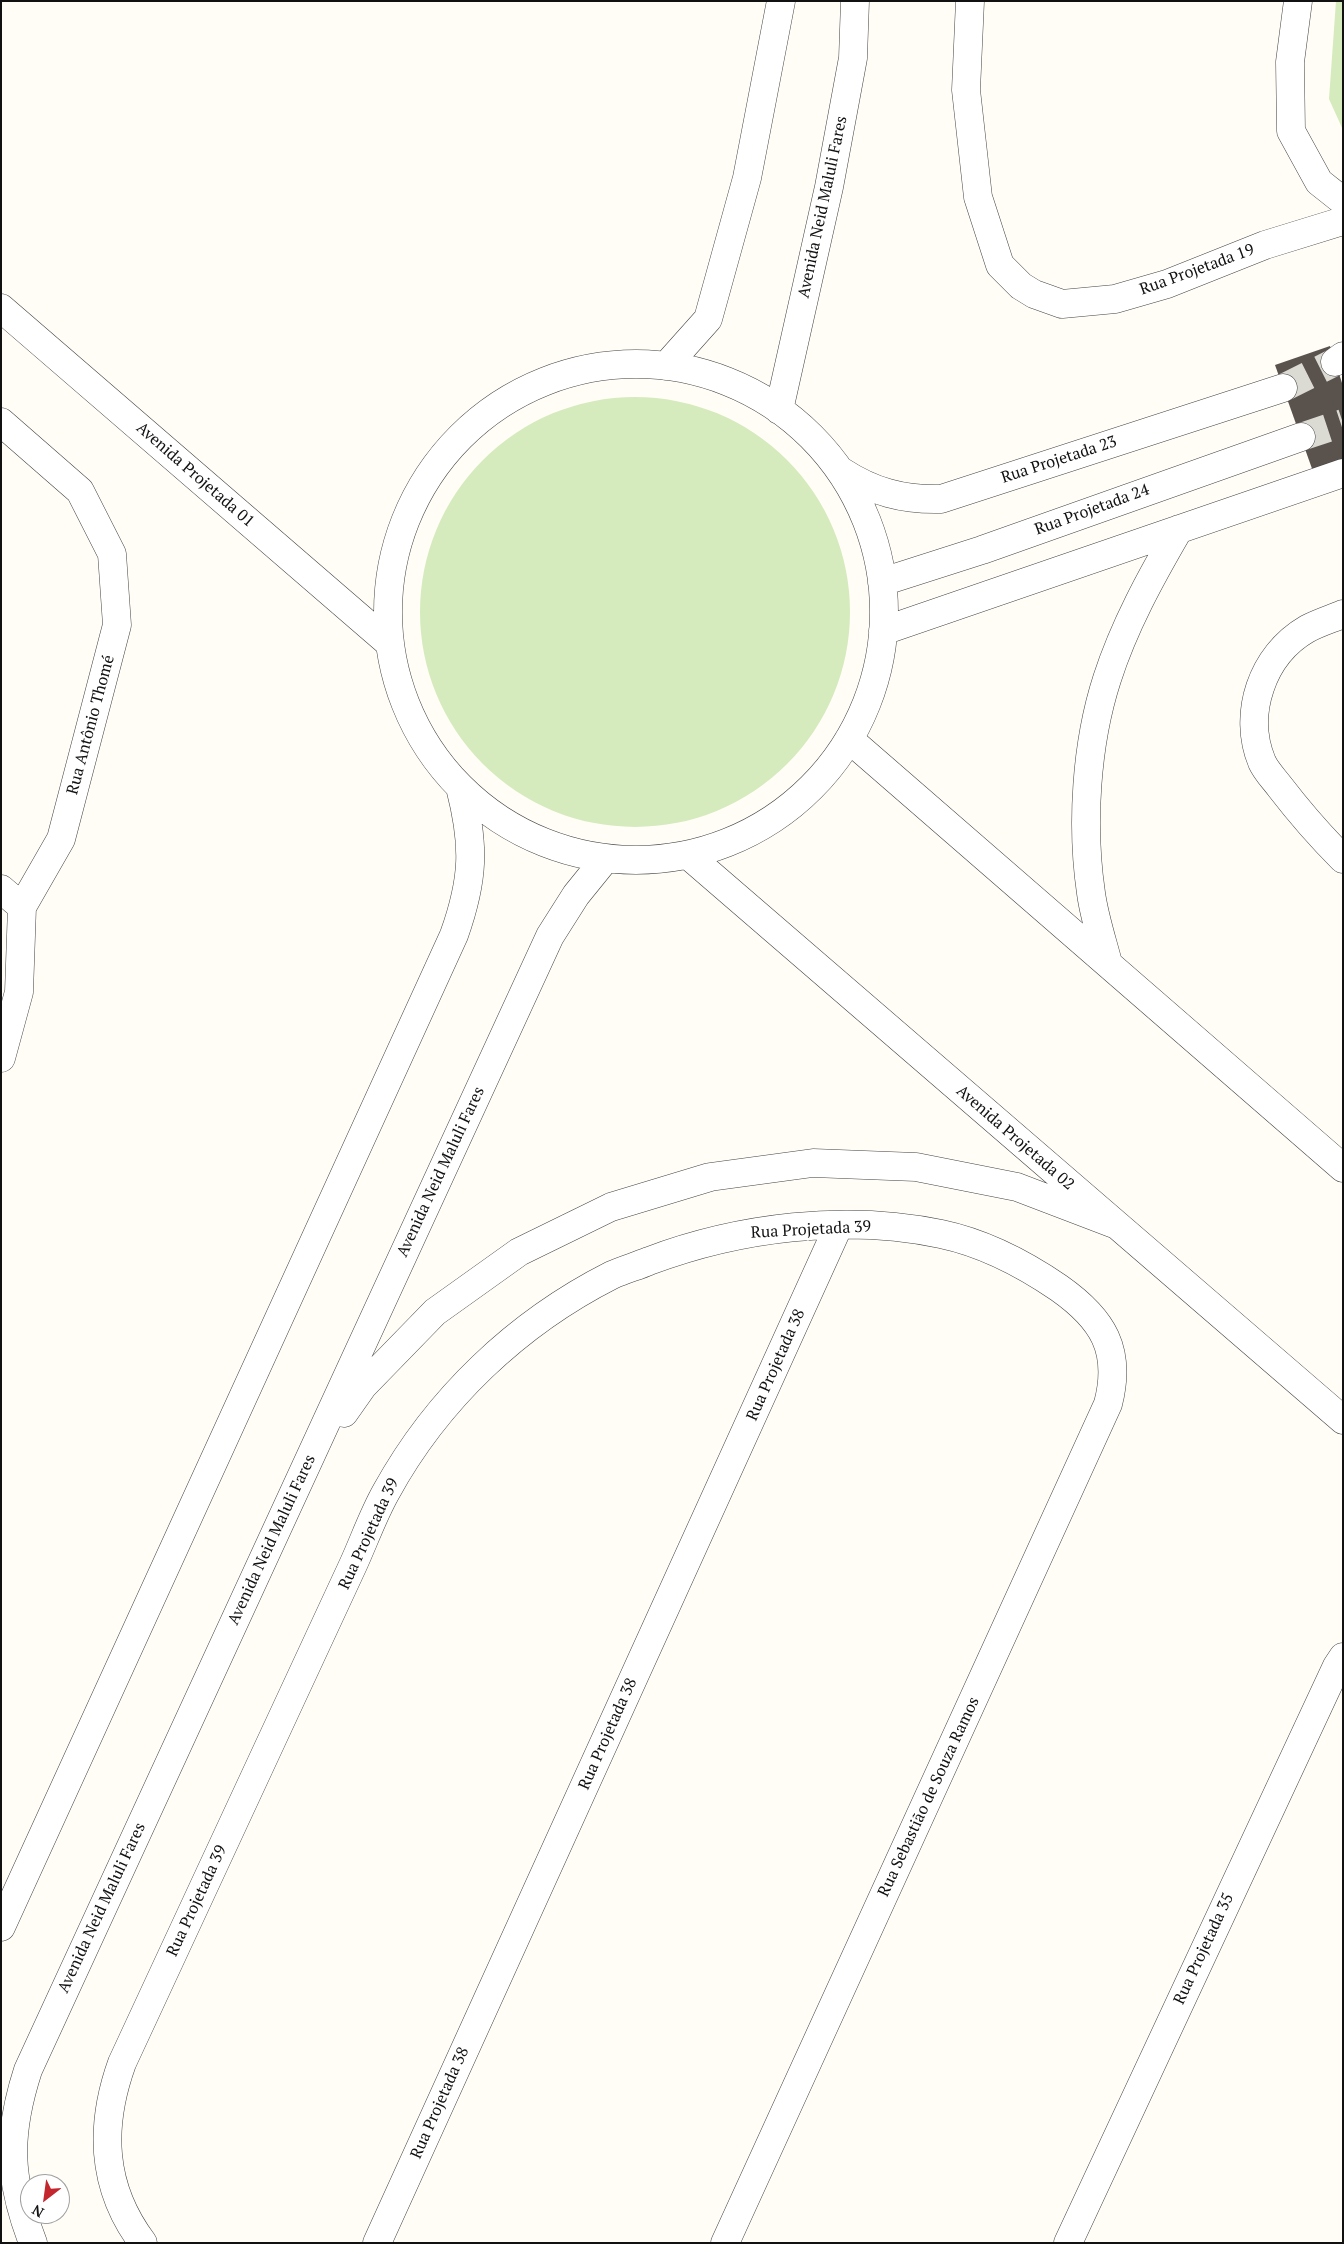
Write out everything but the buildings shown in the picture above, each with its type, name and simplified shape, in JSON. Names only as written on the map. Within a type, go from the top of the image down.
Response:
[{"type":"street","points":[[666,366],[708,318],[747,178],[781,1]]},
{"type":"street","name":"Avenida Neid Maluli Fares","points":[[779,410],[829,186],[853,58],[855,1]]},
{"type":"street","name":"Rua Projetada 19","points":[[970,1],[966,90],[978,197],[1000,265],[1021,286],[1034,294],[1062,304],[1116,299],[1167,284],[1265,244],[1343,221]]},
{"type":"street","points":[[1298,1],[1290,62],[1292,131],[1319,182],[1343,201]]},
{"type":"street","name":"Avenida Projetada 01","points":[[1,308],[389,643]]},
{"type":"street","points":[[624,364],[666,366],[706,374],[744,389],[779,410],[811,437],[838,468],[859,504],[874,542],[882,582],[883,631],[879,663],[867,702],[850,739],[826,773],[797,802],[764,825],[727,843],[688,855],[646,860],[606,858],[565,850],[527,834],[492,814],[460,787],[434,756],[412,720],[397,682],[389,643],[387,601],[392,561],[404,522],[421,485],[445,452],[474,423],[508,399],[544,381],[584,369],[624,364]]},
{"type":"street","name":"Rua Projetada 23","points":[[838,468],[875,490],[912,499],[941,499],[1283,388]]},
{"type":"street","name":"Rua Antônio Thomé","points":[[1,422],[80,490],[112,554],[117,625],[61,839],[22,907],[18,992],[1,1058]]},
{"type":"street","name":"Rua Projetada 24","points":[[882,582],[982,550],[1301,437]]},
{"type":"street","points":[[883,631],[1343,473]]},
{"type":"street","points":[[1108,963],[1091,893],[1086,821],[1091,749],[1107,680],[1130,621],[1179,529]]},
{"type":"street","points":[[1343,614],[1308,629],[1281,651],[1262,680],[1254,714],[1254,731],[1263,764],[1311,828],[1343,859]]},
{"type":"street","points":[[850,739],[1343,1168]]},
{"type":"street","points":[[1,1927],[454,935],[464,907],[470,869],[470,837],[460,787]]},
{"type":"street","name":"Avenida Projetada 02","points":[[688,855],[1343,1420]]},
{"type":"street","name":"Avenida Neid Maluli Fares","points":[[33,2243],[20,2204],[14,2176],[13,2149],[17,2104],[28,2070],[550,936],[576,895],[606,858]]},
{"type":"street","points":[[1,889],[22,907]]},
{"type":"street","points":[[304,1470],[363,1386],[435,1312],[519,1252],[611,1207],[710,1176],[813,1163],[916,1167],[1017,1187],[1114,1224]]},
{"type":"street","name":"Rua Projetada 39","points":[[143,2243],[120,2206],[111,2178],[106,2149],[107,2120],[112,2091],[122,2063],[354,1566],[385,1492],[428,1426],[481,1366],[543,1316],[612,1275],[686,1247],[756,1231],[839,1226],[894,1226],[943,1234],[990,1250],[1035,1272],[1076,1300],[1096,1320],[1109,1346]]},
{"type":"street","name":"Rua Projetada 38","points":[[377,2243],[839,1226]]},
{"type":"street","name":"Rua Sebastião de Souza Ramos","points":[[725,2243],[1108,1404],[1113,1375],[1109,1346]]},
{"type":"street","name":"Rua Projetada 35","points":[[1068,2243],[1343,1656]]},
{"type":"green space","points":[[1336,1],[1343,1],[1343,130],[1329,99]]},
{"type":"green space","points":[[635,397],[677,401],[717,413],[755,433],[787,460],[814,492],[834,530],[846,570],[850,612],[846,654],[834,694],[814,732],[787,764],[755,791],[717,811],[677,823],[635,827],[593,823],[553,811],[515,791],[483,764],[456,732],[436,694],[424,654],[420,612],[424,570],[436,530],[456,492],[483,460],[515,433],[553,413],[593,401]]},
{"type":"tunnel","points":[[1283,388],[1335,362]]},
{"type":"tunnel","points":[[1301,437],[1343,423]]}]
